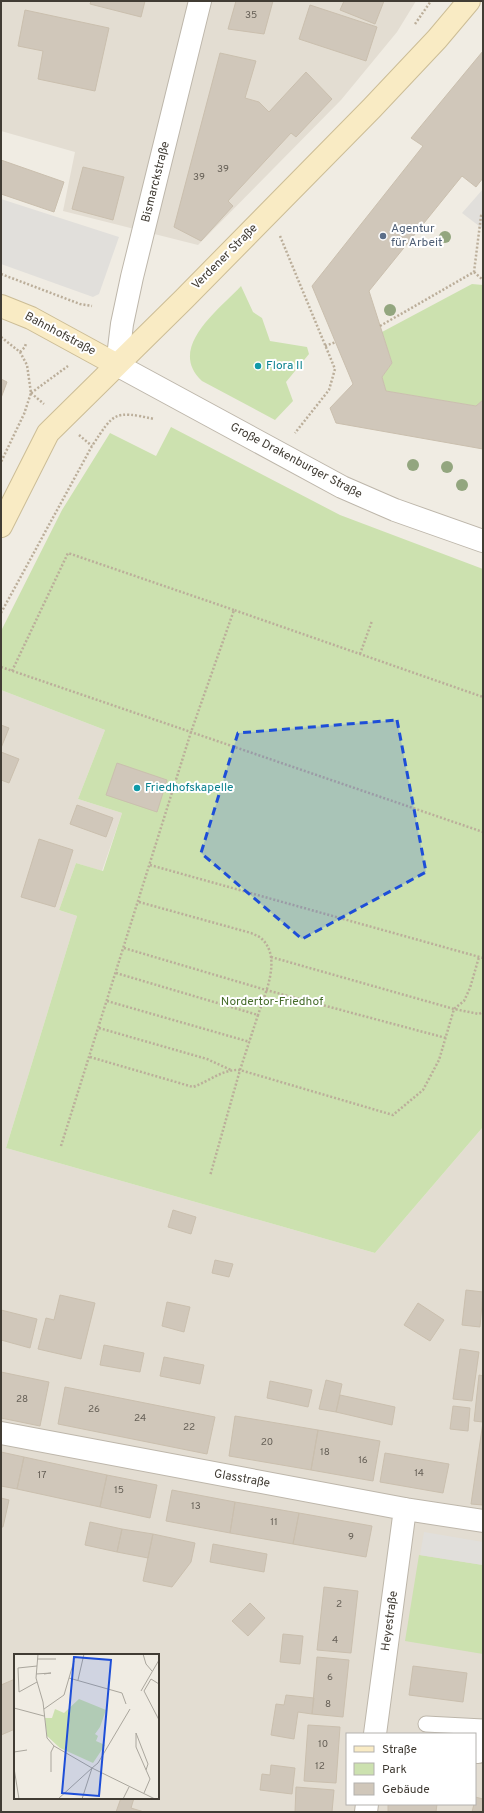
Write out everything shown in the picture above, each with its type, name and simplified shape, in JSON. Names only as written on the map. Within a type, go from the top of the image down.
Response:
[{"type":"street","name":"Bismarckstraße","points":[[117,365],[122,324],[132,277],[200,1]]},
{"type":"street","name":"Verdener Straße","points":[[1,526],[48,433],[263,219],[437,39],[469,1]]},
{"type":"street","name":"Bahnhofstraße","points":[[1,306],[31,318],[117,365]]},
{"type":"street","name":"Große Drakenburger Straße","points":[[117,365],[342,487],[395,510],[483,541]]},
{"type":"street","name":"Glasstraße","points":[[1,1433],[405,1509],[483,1520]]},
{"type":"street","name":"Heyestraße","points":[[375,1733],[405,1509]]},
{"type":"street","points":[[478,1752],[483,1732]]},
{"type":"lane","points":[[426,1724],[483,1727]]},
{"type":"path","points":[[474,272],[481,216],[483,214]]},
{"type":"path","points":[[263,219],[280,236],[335,369],[329,390],[294,436]]},
{"type":"path","points":[[474,272],[483,280]]},
{"type":"path","points":[[380,326],[474,272]]},
{"type":"path","points":[[1,274],[80,304],[92,306]]},
{"type":"path","points":[[1,337],[20,352],[27,365],[31,393],[24,414],[1,462]]},
{"type":"path","points":[[325,346],[336,342]]},
{"type":"path","points":[[1,613],[92,446],[105,426],[114,416],[130,414],[154,419]]},
{"type":"path","points":[[12,671],[68,553],[483,697]]},
{"type":"path","points":[[61,1146],[139,902],[191,732],[234,610]]},
{"type":"path","points":[[360,654],[372,621]]},
{"type":"path","points":[[1,667],[483,832]]},
{"type":"path","points":[[150,865],[483,958]]},
{"type":"path","points":[[139,902],[251,933],[262,938],[271,957],[269,979],[266,990],[240,1070],[210,1176]]},
{"type":"path","points":[[124,948],[266,990],[446,1038]]},
{"type":"path","points":[[271,957],[454,1009],[480,1014],[483,1012]]},
{"type":"path","points":[[90,1058],[193,1086],[218,1074],[232,1070],[240,1070],[393,1115],[423,1090],[439,1060],[454,1009],[464,1001],[479,957]]},
{"type":"path","points":[[116,973],[258,1015]]},
{"type":"path","points":[[107,1001],[250,1042]]},
{"type":"path","points":[[99,1028],[207,1059],[232,1070]]},
{"type":"highlighted area","points":[[397,720],[426,872],[302,939],[201,853],[238,733]]},
{"type":"shaded area","points":[[1,1],[416,1],[397,32],[341,100],[198,245],[63,211],[75,152],[1,131]]},
{"type":"shaded area","points":[[483,189],[483,229],[462,213]]},
{"type":"shaded area","points":[[1,199],[119,237],[99,294],[93,297],[1,264]]},
{"type":"shaded area","points":[[1,690],[105,730],[78,799],[122,813],[102,871],[76,863],[59,910],[77,916],[6,1148],[375,1253],[483,1127],[483,1812],[1,1812]]},
{"type":"shaded area","points":[[424,1532],[483,1542],[483,1565],[420,1555]]},
{"type":"green space","points":[[472,284],[483,285],[483,400],[476,406],[386,391],[382,377],[392,363],[382,332]]},
{"type":"green space","points":[[241,286],[253,312],[262,318],[270,341],[307,347],[309,354],[286,382],[293,401],[275,420],[202,381],[192,368],[190,355],[193,343],[200,330],[210,317]]},
{"type":"green space","name":"Nordertor-Friedhof","points":[[171,427],[340,515],[483,569],[483,1127],[375,1253],[6,1148],[77,916],[59,910],[76,863],[103,871],[122,813],[78,799],[105,730],[1,690],[1,631],[62,510],[110,433],[156,456]]},
{"type":"green space","points":[[419,1555],[483,1565],[483,1654],[405,1641]]},
{"type":"building","points":[[91,1],[145,1],[141,17],[90,4]]},
{"type":"building","points":[[236,1],[273,1],[264,34],[228,29]]},
{"type":"building","points":[[344,1],[384,1],[375,24],[340,10]]},
{"type":"building","points":[[310,5],[377,27],[366,61],[299,39]]},
{"type":"building","points":[[25,10],[109,28],[95,91],[38,79],[43,51],[18,46]]},
{"type":"building","name":"Agentur für Arbeit","points":[[483,51],[483,178],[476,187],[462,176],[369,291],[392,363],[382,377],[386,391],[476,406],[483,400],[483,449],[336,423],[330,408],[353,384],[312,286],[423,146],[411,138]]},
{"type":"building","points":[[220,53],[256,61],[245,98],[259,102],[269,112],[306,72],[332,99],[296,137],[291,133],[228,201],[233,206],[201,241],[174,227]]},
{"type":"building","points":[[1,160],[64,182],[54,212],[1,194]]},
{"type":"building","points":[[83,167],[124,177],[113,220],[72,209]]},
{"type":"building","points":[[1,379],[7,382],[1,398]]},
{"type":"building","points":[[1,725],[9,728],[1,748]]},
{"type":"building","points":[[1,752],[19,759],[9,783],[1,780]]},
{"type":"building","name":"Friedhofskapelle","points":[[117,763],[167,780],[157,812],[106,795]]},
{"type":"building","points":[[77,805],[113,818],[106,837],[70,824]]},
{"type":"building","points":[[39,839],[73,850],[55,907],[21,897]]},
{"type":"building","points":[[173,1210],[196,1217],[191,1234],[168,1227]]},
{"type":"building","points":[[215,1260],[233,1264],[229,1277],[212,1273]]},
{"type":"building","points":[[466,1290],[483,1292],[480,1327],[462,1325]]},
{"type":"building","points":[[60,1295],[95,1303],[81,1359],[38,1349],[46,1318],[54,1320]]},
{"type":"building","points":[[167,1302],[190,1307],[184,1332],[162,1326]]},
{"type":"building","points":[[418,1303],[444,1320],[430,1341],[404,1325]]},
{"type":"building","points":[[1,1310],[37,1319],[30,1348],[1,1340]]},
{"type":"building","points":[[104,1345],[144,1353],[140,1372],[100,1365]]},
{"type":"building","points":[[460,1349],[479,1352],[472,1401],[453,1399]]},
{"type":"building","points":[[164,1357],[204,1365],[200,1384],[160,1376]]},
{"type":"building","points":[[1,1372],[49,1382],[40,1426],[1,1418]]},
{"type":"building","points":[[479,1375],[483,1376],[483,1422],[474,1421]]},
{"type":"building","points":[[326,1380],[342,1384],[336,1412],[319,1409]]},
{"type":"building","points":[[270,1381],[312,1390],[308,1407],[267,1398]]},
{"type":"building","points":[[65,1387],[215,1417],[207,1454],[58,1424]]},
{"type":"building","points":[[340,1395],[395,1407],[392,1425],[336,1412]]},
{"type":"building","points":[[453,1406],[470,1408],[468,1431],[450,1429]]},
{"type":"building","points":[[235,1416],[318,1430],[311,1470],[229,1456]]},
{"type":"building","points":[[483,1422],[483,1505],[471,1504]]},
{"type":"building","points":[[318,1430],[380,1441],[373,1481],[311,1470]]},
{"type":"building","points":[[1,1452],[24,1457],[17,1489],[1,1486]]},
{"type":"building","points":[[385,1453],[449,1464],[443,1493],[380,1482]]},
{"type":"building","points":[[24,1457],[107,1475],[100,1507],[17,1489]]},
{"type":"building","points":[[107,1475],[157,1485],[150,1518],[100,1507]]},
{"type":"building","points":[[172,1490],[235,1502],[230,1533],[166,1521]]},
{"type":"building","points":[[1,1498],[9,1500],[3,1527],[1,1527]]},
{"type":"building","points":[[235,1502],[299,1513],[293,1544],[230,1533]]},
{"type":"building","points":[[299,1513],[372,1526],[366,1557],[293,1544]]},
{"type":"building","points":[[90,1522],[122,1529],[117,1552],[85,1545]]},
{"type":"building","points":[[122,1529],[153,1534],[148,1558],[117,1552]]},
{"type":"building","points":[[153,1534],[195,1543],[191,1562],[172,1587],[143,1581]]},
{"type":"building","points":[[213,1544],[267,1554],[264,1572],[210,1562]]},
{"type":"building","points":[[324,1587],[358,1591],[351,1653],[317,1650]]},
{"type":"building","points":[[250,1603],[265,1618],[248,1636],[232,1621]]},
{"type":"building","points":[[283,1634],[303,1636],[300,1664],[280,1662]]},
{"type":"building","points":[[317,1657],[349,1660],[343,1717],[312,1714]]},
{"type":"building","points":[[413,1666],[467,1673],[463,1702],[409,1695]]},
{"type":"building","points":[[14,1679],[14,1729],[1,1735],[1,1685]]},
{"type":"building","points":[[286,1695],[314,1698],[312,1714],[298,1712],[294,1739],[271,1735],[276,1704],[284,1705]]},
{"type":"building","points":[[308,1725],[340,1727],[336,1783],[304,1781]]},
{"type":"building","points":[[271,1765],[295,1768],[292,1794],[260,1790],[262,1774],[270,1775]]},
{"type":"building","points":[[296,1787],[334,1790],[332,1812],[295,1812]]},
{"type":"building","points":[[476,1797],[483,1799],[483,1812],[472,1812],[474,1805],[476,1805]]},
{"type":"building","points":[[121,1799],[134,1799],[131,1808],[144,1812],[116,1812]]},
{"type":"building","points":[[388,1805],[437,1805],[436,1812],[388,1812]]},
{"type":"place","name":"Agentur für Arbeit","points":[[383,236]]},
{"type":"place","name":"Flora II","points":[[258,366]]},
{"type":"place","name":"Friedhofskapelle","points":[[137,788]]}]
